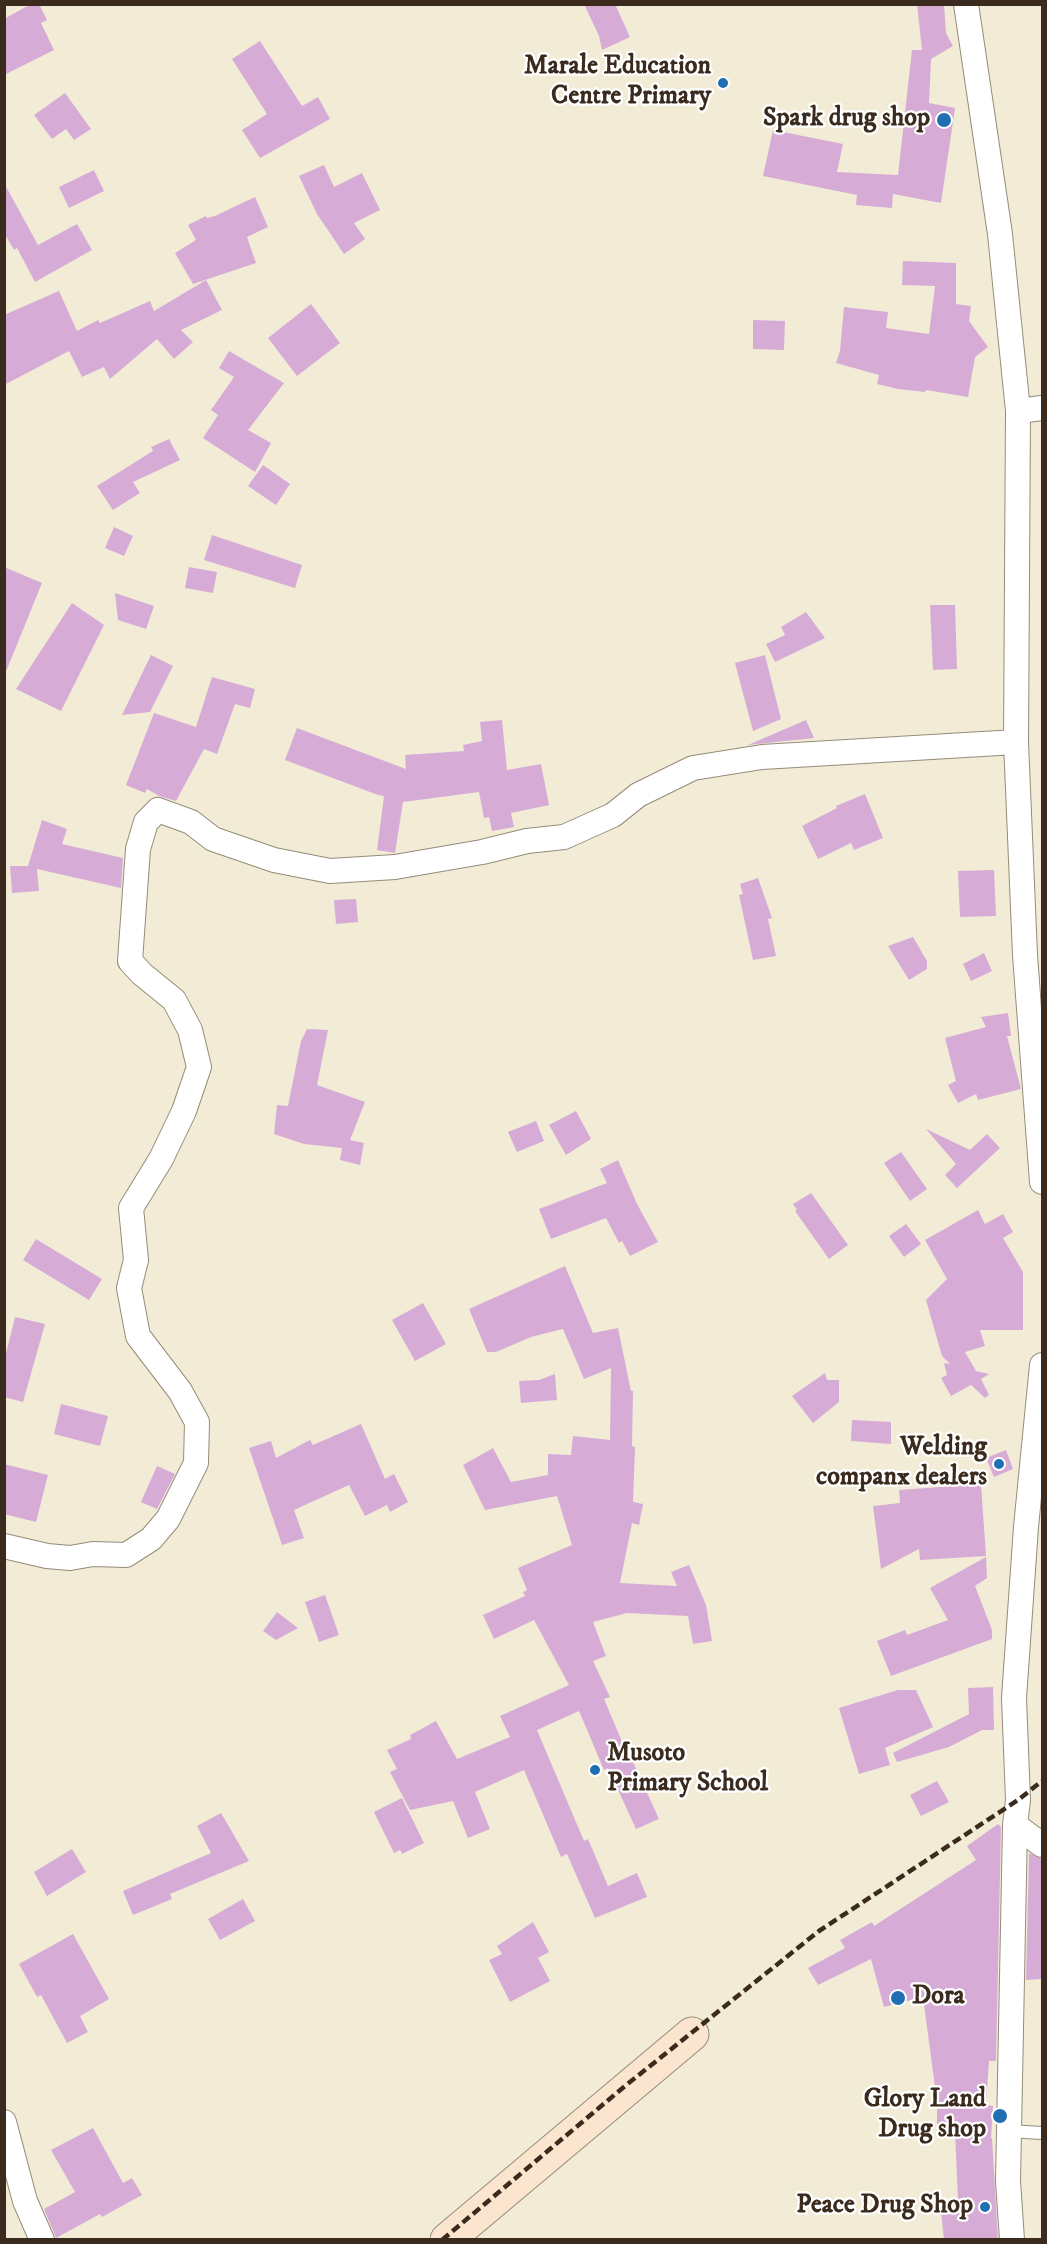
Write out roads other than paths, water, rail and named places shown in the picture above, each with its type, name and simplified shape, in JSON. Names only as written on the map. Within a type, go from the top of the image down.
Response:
[{"type":"main road","points":[[447,2240],[692,2034]]},
{"type":"street","points":[[966,4],[1000,234],[1018,411],[1016,742],[1025,955],[1042,1182]]},
{"type":"street","points":[[1018,411],[1042,408]]},
{"type":"street","points":[[4,1546],[47,1556],[70,1558],[93,1554],[126,1556],[151,1539],[168,1519],[196,1463],[197,1422],[180,1391],[138,1336],[129,1288],[136,1260],[131,1208],[161,1159],[184,1111],[199,1067],[190,1030],[174,1000],[130,961],[138,849],[146,822],[158,810],[191,822],[213,839],[273,860],[330,871],[395,867],[482,852],[527,841],[564,837],[613,815],[638,795],[693,768],[762,757],[1016,742]]},
{"type":"street","points":[[1012,2240],[1008,2181],[1015,1825],[1018,1800],[1014,1698],[1026,1527],[1042,1365]]},
{"type":"street","points":[[1015,1825],[1042,1845]]},
{"type":"street","points":[[4,2122],[25,2201],[42,2240]]},
{"type":"lane","points":[[1009,2131],[1042,2133]]},
{"type":"railway","points":[[442,2240],[625,2086],[819,1931],[1018,1800],[1042,1781]]},
{"type":"place","name":"Marale Education Centre Primary","points":[[723,83]]},
{"type":"place","name":"Spark drug shop","points":[[944,120]]},
{"type":"place","name":"Welding companx dealers","points":[[999,1464]]},
{"type":"place","name":"Musoto Primary School","points":[[595,1770]]},
{"type":"place","name":"Dora","points":[[898,1998]]},
{"type":"place","name":"Glory Land Drug shop","points":[[1000,2116]]},
{"type":"place","name":"Peace Drug Shop","points":[[985,2207]]}]
